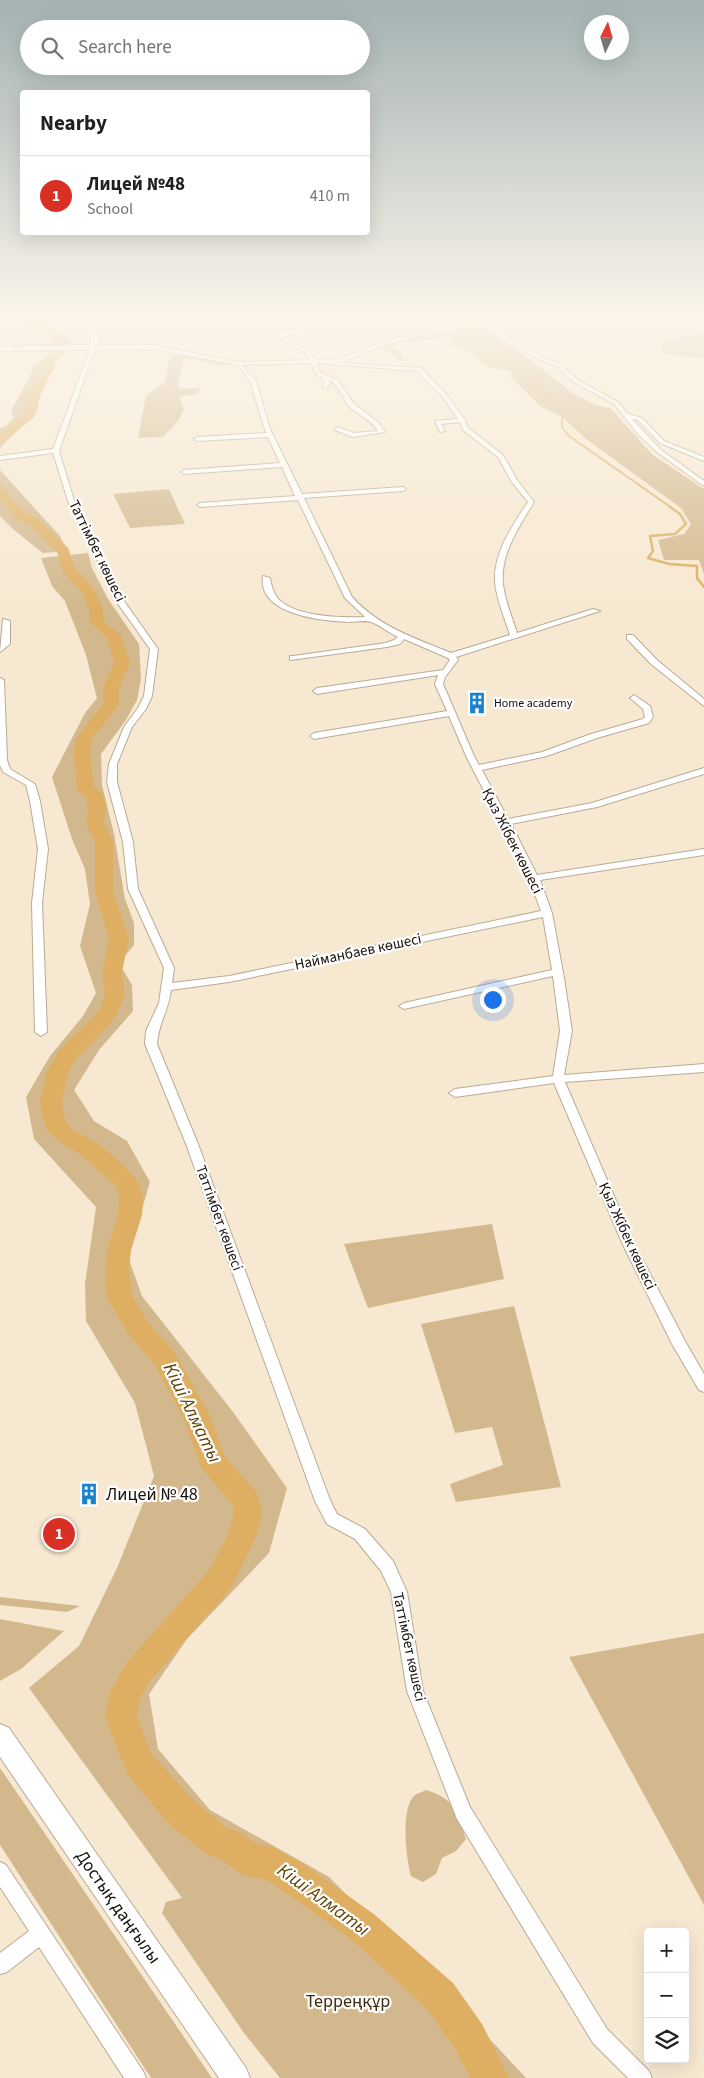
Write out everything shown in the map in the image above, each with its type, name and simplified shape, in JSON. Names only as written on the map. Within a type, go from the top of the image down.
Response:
[{"type":"street","points":[[0,458],[56,451],[70,413]]},
{"type":"street","points":[[263,413],[270,435],[298,497],[349,598],[357,609],[404,635],[451,656],[596,611]]},
{"type":"street","points":[[337,429],[353,435],[382,432],[376,424],[362,413]]},
{"type":"street","points":[[457,413],[465,429],[501,456],[514,481],[531,502],[509,538],[502,559],[499,583],[514,635]]},
{"type":"street","points":[[625,415],[640,419],[652,434],[662,442],[704,459]]},
{"type":"street","points":[[625,415],[659,451],[704,484]]},
{"type":"street","points":[[442,431],[437,422],[462,420]]},
{"type":"street","points":[[197,438],[270,435]]},
{"type":"street","name":"Таттімбет көшесі","points":[[56,451],[77,514],[110,576],[120,601],[154,649],[148,696],[142,709],[126,731],[113,764],[112,782],[128,842],[133,889],[169,968],[168,987],[164,1003],[152,1031],[151,1044],[192,1144],[323,1501],[332,1519],[360,1534],[387,1566],[399,1592],[415,1691],[463,1813],[600,2036],[642,2078]]},
{"type":"street","points":[[184,472],[283,464]]},
{"type":"street","points":[[200,505],[403,489]]},
{"type":"street","points":[[266,578],[273,597],[287,607],[344,620],[374,619]]},
{"type":"street","points":[[0,650],[6,644],[6,621]]},
{"type":"street","points":[[293,658],[387,645],[397,642],[404,635]]},
{"type":"street","points":[[630,637],[654,662],[704,703]]},
{"type":"street","name":"Қыз Жібек көшесі","points":[[451,656],[454,660],[452,665],[444,672],[439,682],[439,687],[453,713],[476,768],[534,878],[547,913],[566,1031],[558,1079],[629,1244],[678,1344],[704,1386]]},
{"type":"street","points":[[317,691],[444,672]]},
{"type":"street","points":[[0,680],[3,760],[6,770],[30,784],[35,801],[43,849],[37,904],[41,1032]]},
{"type":"street","points":[[476,768],[544,754],[594,736],[646,721],[650,717],[647,708],[634,698]]},
{"type":"street","points":[[314,736],[453,713]]},
{"type":"street","points":[[504,823],[594,806],[704,771]]},
{"type":"street","points":[[534,878],[704,852]]},
{"type":"street","name":"Найманбаев көшесі","points":[[168,987],[229,979],[547,913]]},
{"type":"street","points":[[404,1006],[558,972]]},
{"type":"street","points":[[455,1093],[558,1079],[704,1068]]},
{"type":"street","name":"Достық даңғылы","points":[[0,1736],[236,2078]]},
{"type":"street","points":[[0,1871],[136,2078]]},
{"type":"street","points":[[0,1965],[40,1934]]},
{"type":"green space","points":[[12,413],[34,413],[0,448],[0,428],[7,425],[14,417]]},
{"type":"green space","points":[[143,413],[182,413],[178,421],[163,437],[138,438]]},
{"type":"green space","points":[[554,413],[615,413],[653,455],[704,489],[704,574],[699,560],[664,560],[658,540],[684,534],[691,524],[681,508],[586,439],[562,417]]},
{"type":"green space","points":[[0,470],[60,536],[67,551],[43,553],[0,516]]},
{"type":"green space","points":[[169,489],[185,524],[130,528],[113,494]]},
{"type":"green space","name":"Терреңқұр","points":[[88,553],[92,568],[108,599],[139,644],[141,679],[137,700],[126,720],[101,754],[102,785],[114,834],[125,899],[134,923],[134,945],[119,963],[132,985],[133,1011],[99,1050],[74,1090],[94,1121],[127,1141],[150,1182],[128,1257],[142,1296],[233,1412],[287,1488],[269,1553],[187,1639],[149,1694],[158,1749],[210,1810],[329,1877],[471,2019],[526,2078],[280,2078],[244,2033],[162,1913],[166,1902],[182,1898],[29,1688],[79,1646],[117,1568],[154,1476],[135,1403],[86,1321],[85,1284],[96,1207],[34,1139],[26,1097],[50,1056],[83,1016],[96,993],[80,946],[90,904],[85,869],[72,839],[52,777],[85,713],[97,698],[86,655],[65,601],[52,586],[41,558]]},
{"type":"green space","points":[[492,1224],[504,1279],[368,1308],[344,1244]]},
{"type":"green space","points":[[514,1306],[561,1487],[456,1502],[450,1484],[503,1465],[492,1427],[455,1433],[421,1324]]},
{"type":"green space","points":[[0,1597],[80,1606],[67,1612],[0,1605]]},
{"type":"green space","points":[[0,1619],[64,1631],[21,1669],[0,1681]]},
{"type":"green space","points":[[704,1633],[704,1905],[569,1657]]},
{"type":"green space","points":[[0,1768],[212,2078],[151,2078],[0,1845]]},
{"type":"green space","points":[[426,1790],[444,1798],[454,1808],[466,1839],[456,1851],[442,1858],[436,1874],[423,1882],[411,1876],[407,1858],[406,1822],[410,1801],[415,1795]]},
{"type":"waterway","name":"Кіші Алматы","points":[[0,440],[29,416],[29,413]]},
{"type":"waterway","points":[[562,413],[562,427],[569,436],[672,508]]},
{"type":"waterway","name":"Кіші Алматы","points":[[0,489],[2,496],[22,516],[33,521],[63,551],[69,571],[79,579],[90,594],[96,609],[96,621],[114,636],[122,663],[111,688],[111,705],[84,738],[82,754],[86,790],[94,794],[97,808],[95,823],[104,841],[104,892],[119,938],[112,972],[115,995],[110,1009],[97,1026],[67,1055],[57,1073],[51,1103],[54,1118],[56,1126],[65,1135],[88,1148],[117,1172],[128,1185],[131,1200],[130,1215],[119,1250],[117,1271],[120,1298],[138,1328],[166,1360],[175,1381],[196,1416],[212,1461],[246,1501],[248,1511],[243,1532],[221,1578],[139,1671],[126,1692],[121,1708],[121,1716],[139,1763],[181,1812],[217,1841],[230,1845],[250,1860],[271,1863],[363,1927],[440,1996],[469,2037],[490,2078]]},
{"type":"waterway","points":[[670,507],[680,514],[686,524],[675,534],[650,536],[653,551],[648,558],[669,564],[697,566],[697,578],[704,587]]},
{"type":"place","name":"Home academy","points":[[477,703]]},
{"type":"place","name":"Лицей № 48","points":[[89,1494]]},
{"type":"place","name":"Лицей №48","points":[[59,1534]]}]
